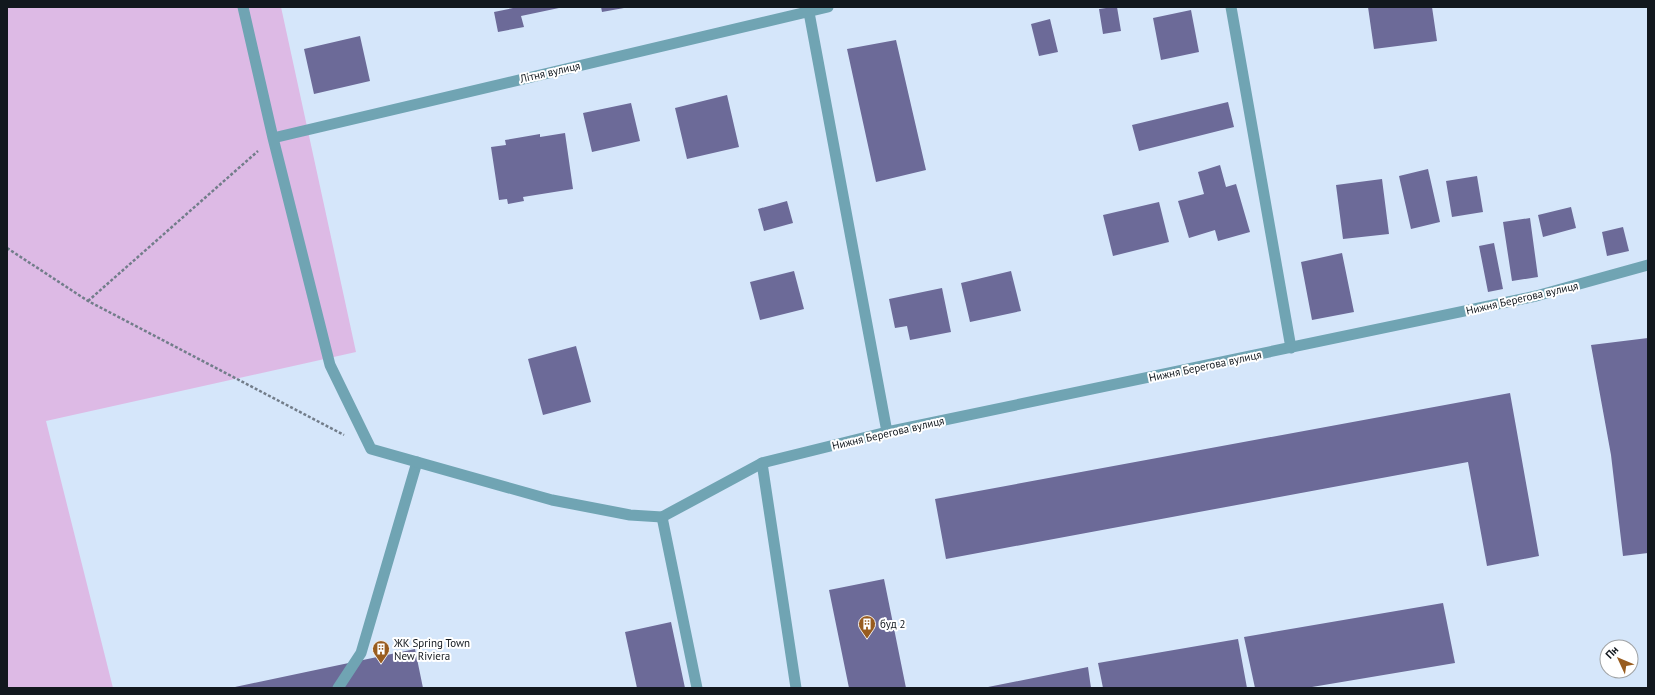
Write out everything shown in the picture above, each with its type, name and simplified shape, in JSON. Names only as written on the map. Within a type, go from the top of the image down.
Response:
[{"type":"street","points":[[243,7],[273,138],[330,365],[371,449],[552,500],[630,515],[662,517],[697,688]]},
{"type":"street","name":"Літня вулиця","points":[[273,138],[808,9],[828,7]]},
{"type":"street","points":[[1231,7],[1291,348]]},
{"type":"street","points":[[808,9],[887,432]]},
{"type":"street","name":"Нижня Берегова вулиця","points":[[662,517],[762,463],[887,432],[1291,348],[1560,290],[1648,265]]},
{"type":"street","points":[[338,688],[360,653],[417,462]]},
{"type":"street","points":[[762,463],[796,688]]},
{"type":"path","points":[[88,301],[273,138]]},
{"type":"path","points":[[7,248],[88,301],[371,449]]},
{"type":"shaded area","points":[[7,7],[281,7],[356,352],[46,421],[113,688],[7,688]]},
{"type":"building","points":[[518,7],[559,8],[521,16],[524,27],[498,32],[494,12]]},
{"type":"building","points":[[601,7],[624,7],[624,8],[602,12]]},
{"type":"building","points":[[1117,7],[1121,31],[1103,34],[1099,9]]},
{"type":"building","points":[[1368,7],[1432,7],[1437,41],[1374,49]]},
{"type":"building","points":[[1191,10],[1199,52],[1161,60],[1153,18]]},
{"type":"building","points":[[1050,19],[1058,52],[1039,56],[1031,24]]},
{"type":"building","points":[[360,36],[370,81],[314,94],[304,49]]},
{"type":"building","points":[[896,40],[926,170],[876,182],[847,49]]},
{"type":"building","points":[[727,95],[739,147],[687,159],[675,108]]},
{"type":"building","points":[[1228,102],[1234,127],[1139,151],[1132,125]]},
{"type":"building","points":[[631,103],[640,141],[592,152],[583,113]]},
{"type":"building","points":[[565,133],[573,189],[523,197],[524,201],[508,204],[507,199],[499,200],[491,147],[506,145],[505,140],[540,134],[540,137]]},
{"type":"building","points":[[1220,165],[1226,187],[1236,184],[1250,232],[1218,241],[1215,230],[1189,238],[1178,201],[1204,194],[1198,172]]},
{"type":"building","points":[[1428,169],[1440,222],[1411,229],[1399,176]]},
{"type":"building","points":[[1477,176],[1483,212],[1452,217],[1446,181]]},
{"type":"building","points":[[1382,179],[1389,234],[1343,239],[1336,185]]},
{"type":"building","points":[[787,201],[793,223],[764,231],[758,209]]},
{"type":"building","points":[[1159,202],[1169,242],[1113,256],[1103,215]]},
{"type":"building","points":[[1571,207],[1576,228],[1543,237],[1538,215]]},
{"type":"building","points":[[1530,218],[1538,277],[1512,281],[1503,222]]},
{"type":"building","points":[[1623,227],[1629,251],[1607,256],[1602,232]]},
{"type":"building","points":[[1494,243],[1503,289],[1488,292],[1479,246]]},
{"type":"building","points":[[1342,253],[1354,312],[1312,320],[1301,262]]},
{"type":"building","points":[[794,271],[804,309],[760,320],[750,282]]},
{"type":"building","points":[[1011,271],[1021,311],[970,322],[961,283]]},
{"type":"building","points":[[942,288],[951,332],[910,340],[907,326],[895,328],[889,299]]},
{"type":"building","points":[[1648,338],[1648,553],[1623,556],[1611,455],[1591,345]]},
{"type":"building","points":[[576,346],[591,402],[543,415],[528,359]]},
{"type":"building","points":[[1510,393],[1539,556],[1487,566],[1468,462],[946,559],[935,499]]},
{"type":"building","name":"буд 2","points":[[884,579],[906,688],[849,688],[829,590]]},
{"type":"building","points":[[1443,603],[1455,663],[1306,688],[1255,688],[1244,637]]},
{"type":"building","points":[[671,622],[685,688],[637,688],[625,632]]},
{"type":"building","points":[[1238,639],[1247,688],[1103,688],[1098,663]]},
{"type":"building","name":"ЖК Spring Town New Riviera","points":[[415,649],[423,688],[235,688],[235,687]]},
{"type":"building","points":[[1088,667],[1091,688],[988,688],[988,687]]},
{"type":"place","name":"буд 2","points":[[867,639]]},
{"type":"place","name":"ЖК Spring Town New Riviera","points":[[381,664]]}]
